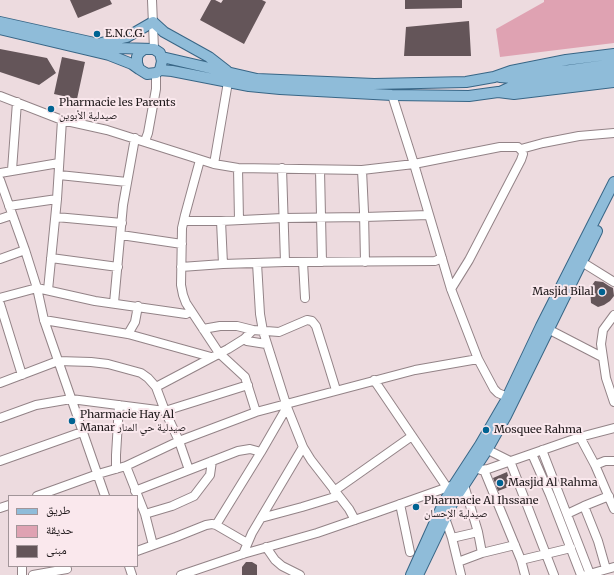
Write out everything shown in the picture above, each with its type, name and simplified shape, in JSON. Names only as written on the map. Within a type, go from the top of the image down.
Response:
[{"type":"main road","points":[[0,22],[117,48],[149,49],[160,53],[162,56],[229,77],[280,89],[392,95],[469,96],[498,92],[513,86],[614,73]]},
{"type":"main road","points":[[98,44],[127,37],[153,22],[164,32],[209,57],[229,77]]},
{"type":"main road","points":[[0,30],[109,55],[132,64],[147,74],[158,71],[172,71],[256,79],[374,84],[466,82],[494,77],[511,71],[534,66],[614,54]]},
{"type":"main road","points":[[139,69],[136,63],[139,53],[149,49]]},
{"type":"main road","points":[[158,71],[162,66],[162,56]]},
{"type":"main road","points":[[494,77],[512,78],[614,64]]},
{"type":"main road","points":[[498,92],[514,94],[614,82]]},
{"type":"main road","points":[[411,575],[438,514],[455,486],[476,467],[484,448],[511,399],[614,182]]},
{"type":"main road","points":[[578,259],[614,197]]},
{"type":"main road","points":[[418,575],[453,502],[455,486]]},
{"type":"street","points":[[149,49],[153,22],[152,0]]},
{"type":"street","points":[[145,141],[148,133],[158,71]]},
{"type":"street","points":[[214,164],[229,77]]},
{"type":"street","points":[[392,95],[451,289],[478,359],[494,389],[511,399]]},
{"type":"street","points":[[0,96],[62,120],[135,138],[214,164],[238,168],[362,170],[414,164],[500,147],[516,146],[521,149],[543,142],[579,136],[614,133]]},
{"type":"street","points":[[12,170],[17,102]]},
{"type":"street","points":[[48,290],[58,199],[62,120]]},
{"type":"street","points":[[114,303],[127,182],[135,138]]},
{"type":"street","points":[[451,289],[469,260],[514,174],[522,157],[521,149]]},
{"type":"street","points":[[200,160],[184,220],[181,267],[181,285],[183,295],[186,303],[219,353],[242,372],[248,385],[256,412]]},
{"type":"street","points":[[0,173],[59,163]]},
{"type":"street","points":[[238,168],[239,220]]},
{"type":"street","points":[[282,168],[285,262]]},
{"type":"street","points":[[320,170],[322,262]]},
{"type":"street","points":[[362,170],[364,262]]},
{"type":"street","points":[[59,175],[127,182]]},
{"type":"street","points":[[0,182],[25,250],[37,288],[44,320],[105,495]]},
{"type":"street","points":[[9,206],[58,199]]},
{"type":"street","points":[[0,219],[12,215]]},
{"type":"street","points":[[184,220],[221,221],[283,218],[428,215]]},
{"type":"street","points":[[56,217],[122,223]]},
{"type":"street","points":[[221,221],[223,264]]},
{"type":"street","points":[[121,235],[182,244]]},
{"type":"street","points":[[0,259],[25,250]]},
{"type":"street","points":[[51,258],[118,267]]},
{"type":"street","points":[[181,267],[285,262],[435,261],[442,258]]},
{"type":"street","points":[[578,259],[614,282]]},
{"type":"street","points":[[303,262],[305,298]]},
{"type":"street","points":[[257,263],[260,314],[263,331],[286,406],[303,447],[320,474],[349,509],[355,520]]},
{"type":"street","points":[[0,298],[37,288],[79,298],[186,314],[191,311]]},
{"type":"street","points":[[0,304],[22,375]]},
{"type":"street","points":[[128,334],[135,322],[138,306]]},
{"type":"street","points":[[614,315],[601,337],[602,357],[606,378],[614,402]]},
{"type":"street","points":[[44,320],[128,334],[211,357]]},
{"type":"street","points":[[203,329],[220,326],[237,326],[253,330],[279,332],[304,320],[312,321],[316,326],[321,339],[336,390]]},
{"type":"street","points":[[544,328],[602,357]]},
{"type":"street","points":[[156,387],[228,349],[244,339],[253,330]]},
{"type":"street","points":[[244,339],[266,344]]},
{"type":"street","points":[[42,495],[98,474],[126,466],[179,441],[256,412],[286,406],[336,390],[415,370],[478,359]]},
{"type":"street","points":[[0,383],[58,361],[90,362],[129,369],[141,373],[156,387],[165,412],[179,441],[189,470]]},
{"type":"street","points":[[374,380],[412,436],[455,486],[478,532],[482,553]]},
{"type":"street","points":[[0,418],[36,405],[71,399],[165,412],[248,385]]},
{"type":"street","points":[[116,468],[119,405]]},
{"type":"street","points":[[216,525],[261,452],[286,406]]},
{"type":"street","points":[[525,575],[515,545],[476,467],[510,461],[580,437],[614,428]]},
{"type":"street","points":[[0,461],[82,432]]},
{"type":"street","points":[[261,518],[302,507],[336,494],[412,436]]},
{"type":"street","points":[[580,437],[595,465],[614,509]]},
{"type":"street","points":[[243,554],[261,518],[303,447]]},
{"type":"street","points":[[484,448],[510,461],[554,575]]},
{"type":"street","points":[[135,491],[238,451],[250,449],[261,452]]},
{"type":"street","points":[[542,450],[588,574],[607,571],[598,541],[584,506]]},
{"type":"street","points":[[532,454],[581,575]]},
{"type":"street","points":[[145,514],[166,508],[194,496],[210,475],[212,461]]},
{"type":"street","points":[[595,465],[608,461],[614,461]]},
{"type":"street","points":[[126,466],[137,495]]},
{"type":"street","points":[[181,575],[243,554],[317,533],[455,486]]},
{"type":"street","points":[[567,514],[609,496]]},
{"type":"street","points":[[138,498],[145,514],[153,545]]},
{"type":"street","points":[[400,504],[410,552]]},
{"type":"street","points":[[445,518],[452,538],[461,575]]},
{"type":"street","points":[[138,551],[206,525],[216,525],[247,544]]},
{"type":"street","points":[[452,538],[478,532]]},
{"type":"street","points":[[458,562],[482,553],[515,545]]},
{"type":"street","points":[[266,547],[275,560],[282,566],[300,575]]},
{"type":"street","points":[[521,560],[571,548]]},
{"type":"street","points":[[33,575],[68,570]]},
{"type":"green space","points":[[544,0],[614,0],[614,43],[500,57],[496,29],[544,2]]},
{"type":"building","points":[[70,0],[110,0],[112,4],[78,18]]},
{"type":"building","points":[[211,0],[221,3],[223,0],[262,0],[266,2],[244,44],[200,20]]},
{"type":"building","points":[[405,0],[462,0],[462,8],[405,9]]},
{"type":"building","points":[[469,21],[471,56],[404,56],[406,27]]},
{"type":"building","points":[[0,49],[47,58],[56,73],[39,85],[0,72]]},
{"type":"building","points":[[62,57],[85,62],[77,99],[54,94]]},
{"type":"building","name":"Masjid Bilal","points":[[595,281],[603,282],[613,288],[614,296],[610,301],[598,307],[591,303],[590,288]]},
{"type":"building","name":"Masjid Al Rahma","points":[[507,472],[511,486],[498,491],[493,478]]},
{"type":"building","points":[[246,562],[252,562],[257,565],[257,575],[242,575],[242,567]]},
{"type":"place","name":"E.N.C.G.","points":[[97,34]]},
{"type":"place","name":"Pharmacie les Parents صيدلية الأبوين","points":[[51,109]]},
{"type":"place","name":"Masjid Bilal","points":[[602,292]]},
{"type":"place","name":"Pharmacie Hay Al Manar صيدلية حي المنار","points":[[72,421]]},
{"type":"place","name":"Mosquee Rahma","points":[[486,430]]},
{"type":"place","name":"Masjid Al Rahma","points":[[500,483]]},
{"type":"place","name":"Pharmacie Al Ihssane صيدلية الإحسان","points":[[416,507]]}]
